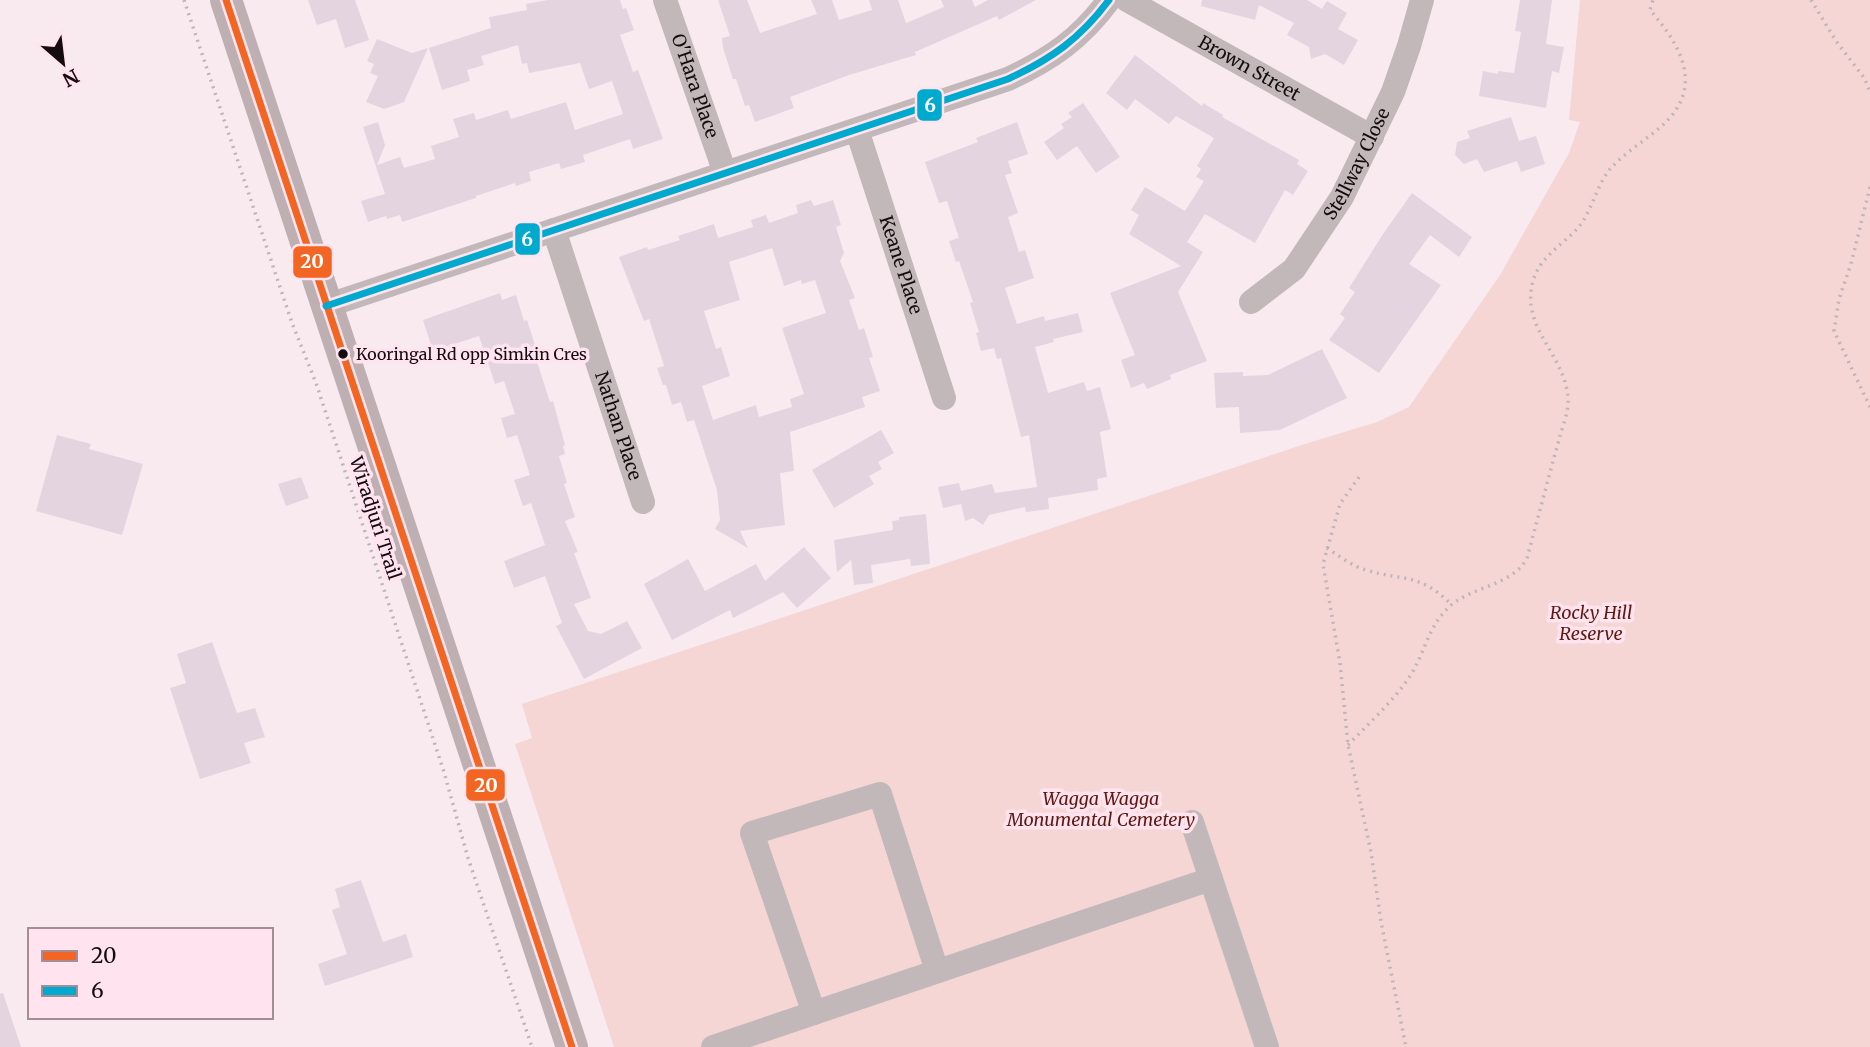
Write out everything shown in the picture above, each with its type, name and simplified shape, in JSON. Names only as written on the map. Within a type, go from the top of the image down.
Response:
[{"type":"main road","points":[[226,0],[572,1047]]},
{"type":"street","name":"O'Hara Place","points":[[665,0],[725,173]]},
{"type":"street","points":[[326,306],[1008,79],[1041,63],[1071,43],[1096,18],[1109,0]]},
{"type":"street","name":"Brown Street","points":[[1127,0],[1372,137]]},
{"type":"street","name":"Stellway Close","points":[[1251,302],[1281,281],[1303,258],[1342,197],[1392,92],[1422,0]]},
{"type":"street","name":"Keane Place","points":[[857,130],[944,398]]},
{"type":"street","name":"Nathan Place","points":[[554,230],[643,502]]},
{"type":"street","points":[[814,1013],[752,833],[880,794],[937,971]]},
{"type":"street","points":[[1192,822],[1267,1047]]},
{"type":"street","points":[[713,1047],[1211,879]]},
{"type":"path","name":"Wiradjuri Trail","points":[[184,0],[292,323],[316,383],[444,772],[468,858],[532,1047]]},
{"type":"path","points":[[1348,745],[1401,690],[1414,670],[1425,641],[1437,621],[1452,605],[1462,596],[1521,569],[1527,558],[1569,402],[1562,374],[1533,320],[1530,296],[1540,263],[1578,227],[1610,170],[1668,120],[1683,97],[1685,72],[1678,48],[1669,31],[1650,10],[1653,0]]},
{"type":"path","points":[[1811,0],[1836,41],[1865,79],[1870,93]]},
{"type":"path","points":[[1870,187],[1859,235],[1839,299],[1834,331],[1870,407]]},
{"type":"path","points":[[1359,477],[1340,504],[1322,564],[1340,663],[1348,745],[1371,852],[1381,922],[1406,1047]]},
{"type":"path","points":[[1326,548],[1364,570],[1423,582],[1437,590],[1452,605]]},
{"type":"green space","name":"Rocky Hill Reserve","points":[[1580,0],[1870,0],[1870,1047],[614,1047],[515,744],[532,738],[522,704],[1377,422],[1409,407],[1500,275],[1569,153],[1580,122],[1569,120]]},
{"type":"building","points":[[308,0],[355,0],[369,40],[345,48],[336,19],[317,25]]},
{"type":"building","points":[[548,0],[620,0],[634,30],[620,35],[633,72],[638,70],[663,139],[633,149],[630,139],[583,155],[585,162],[561,169],[559,163],[529,172],[531,181],[516,186],[515,183],[402,222],[400,215],[368,222],[361,201],[385,194],[363,127],[378,122],[385,145],[377,165],[400,157],[404,168],[435,159],[431,146],[459,137],[453,119],[474,113],[476,120],[508,110],[511,119],[566,102],[575,130],[623,114],[612,81],[589,89],[580,63],[529,73],[527,63],[522,64],[518,45],[481,56],[484,65],[467,70],[470,81],[442,90],[429,48],[491,28],[489,17],[527,10],[526,4]]},
{"type":"building","points":[[718,0],[747,0],[760,33],[817,14],[811,0],[832,0],[839,20],[872,10],[869,0],[898,0],[906,23],[944,7],[941,0],[972,0],[975,7],[988,0],[1036,0],[999,20],[997,16],[915,52],[916,55],[849,75],[790,97],[794,108],[755,122],[749,105],[745,106],[736,79],[733,79],[723,48],[722,38],[730,36]]},
{"type":"building","points":[[1202,0],[1307,0],[1322,9],[1327,1],[1347,13],[1338,29],[1358,40],[1344,65],[1325,54],[1311,59],[1309,47],[1287,35],[1294,23],[1259,5],[1255,20],[1201,6]]},
{"type":"building","points":[[1520,0],[1552,0],[1546,44],[1564,47],[1559,73],[1552,71],[1546,108],[1479,96],[1483,71],[1514,73],[1521,32],[1515,31]]},
{"type":"building","points":[[377,39],[412,53],[428,48],[404,102],[384,109],[366,102],[378,76],[370,73],[374,64],[367,61]]},
{"type":"building","points":[[1135,55],[1202,106],[1203,103],[1223,115],[1222,117],[1299,160],[1297,164],[1308,171],[1293,195],[1285,190],[1255,243],[1205,214],[1187,242],[1203,252],[1178,292],[1207,361],[1170,375],[1171,379],[1147,389],[1144,383],[1131,388],[1121,360],[1135,355],[1110,293],[1181,266],[1129,234],[1139,215],[1131,210],[1145,187],[1185,211],[1204,181],[1196,177],[1201,169],[1197,166],[1214,138],[1176,116],[1169,124],[1135,99],[1127,110],[1106,93]]},
{"type":"building","points":[[1083,103],[1120,157],[1096,173],[1077,146],[1057,160],[1044,142],[1064,128],[1061,124],[1072,117],[1068,113]]},
{"type":"building","points":[[1511,117],[1519,141],[1536,136],[1545,164],[1521,172],[1517,161],[1484,172],[1477,159],[1464,164],[1455,155],[1457,142],[1470,138],[1467,131]]},
{"type":"building","points":[[1017,122],[1028,154],[1008,161],[1012,173],[1005,175],[1018,213],[1008,217],[1019,252],[1025,250],[1034,278],[1005,288],[1017,324],[1044,316],[1045,321],[1078,313],[1083,332],[1053,339],[1054,342],[1035,347],[1048,393],[1084,382],[1087,391],[1100,387],[1111,429],[1100,432],[1107,477],[1097,479],[1098,490],[1048,498],[1049,509],[1026,512],[1025,507],[989,515],[983,525],[973,518],[965,521],[961,504],[943,508],[938,487],[959,483],[961,491],[992,484],[995,493],[1037,487],[1029,435],[1021,437],[1001,358],[997,359],[994,348],[981,351],[976,333],[979,332],[970,303],[973,302],[949,241],[959,238],[947,201],[939,203],[925,162],[978,142],[976,138]]},
{"type":"building","points":[[1412,193],[1472,237],[1459,257],[1430,235],[1409,264],[1441,285],[1379,373],[1329,340],[1345,318],[1340,314],[1355,292],[1349,288]]},
{"type":"building","points":[[811,200],[814,206],[833,200],[841,225],[836,227],[844,253],[840,261],[855,298],[849,300],[859,330],[864,328],[873,357],[869,358],[880,391],[862,397],[865,407],[790,432],[794,471],[780,473],[785,525],[740,531],[748,548],[715,529],[720,520],[717,490],[694,420],[687,422],[681,402],[672,405],[657,368],[664,366],[649,319],[644,321],[619,257],[647,247],[648,250],[680,240],[678,236],[714,224],[718,238],[753,227],[751,220],[766,215],[769,223],[798,213],[796,205]],"holes":[[[772,248],[784,286],[801,280],[802,284],[815,280],[826,313],[782,328],[804,394],[790,399],[792,407],[759,417],[756,405],[713,420],[702,386],[730,376],[721,347],[716,349],[704,311],[740,300],[729,262]]]},
{"type":"building","points":[[500,293],[502,300],[516,295],[524,321],[527,320],[540,361],[537,362],[550,402],[553,401],[565,445],[565,454],[559,456],[567,483],[564,484],[575,517],[565,521],[578,552],[574,553],[591,598],[574,604],[588,631],[601,634],[627,621],[642,648],[584,679],[556,626],[562,623],[545,576],[514,588],[504,561],[545,545],[531,503],[523,506],[514,480],[530,475],[517,435],[507,438],[501,418],[515,414],[504,381],[495,384],[479,336],[433,351],[423,320]]},
{"type":"building","points":[[1322,349],[1347,398],[1280,430],[1240,433],[1239,407],[1216,408],[1214,373],[1268,375]]},
{"type":"building","points":[[881,430],[894,453],[878,462],[882,469],[869,476],[874,484],[834,508],[812,470]]},
{"type":"building","points":[[57,435],[91,444],[89,449],[143,464],[122,535],[36,511]]},
{"type":"building","points":[[301,477],[309,498],[286,506],[278,484]]},
{"type":"building","points":[[926,514],[930,564],[911,566],[910,559],[871,565],[873,583],[854,585],[851,560],[837,572],[834,540],[893,530],[892,521],[899,520],[899,517]]},
{"type":"building","points":[[804,547],[831,578],[797,608],[783,592],[733,618],[730,610],[672,640],[644,584],[688,559],[705,591],[756,564],[765,581]]},
{"type":"building","points":[[212,642],[237,713],[255,708],[265,737],[244,743],[251,763],[200,779],[170,688],[186,683],[177,654]]},
{"type":"building","points":[[361,880],[383,942],[406,934],[413,957],[325,986],[318,964],[347,954],[332,910],[340,907],[335,889]]},
{"type":"building","points":[[3,993],[21,1047],[0,1047],[0,994]]},
{"type":"transit line","name":"20","points":[[226,0],[572,1047]]},
{"type":"transit line","name":"6","points":[[326,306],[1008,79],[1064,47],[1109,0]]},
{"type":"place","name":"Kooringal Rd opp Simkin Cres","points":[[343,354]]},
{"type":"park label","name":"Wagga Wagga Monumental Cemetery","points":[[1101,809]]}]
